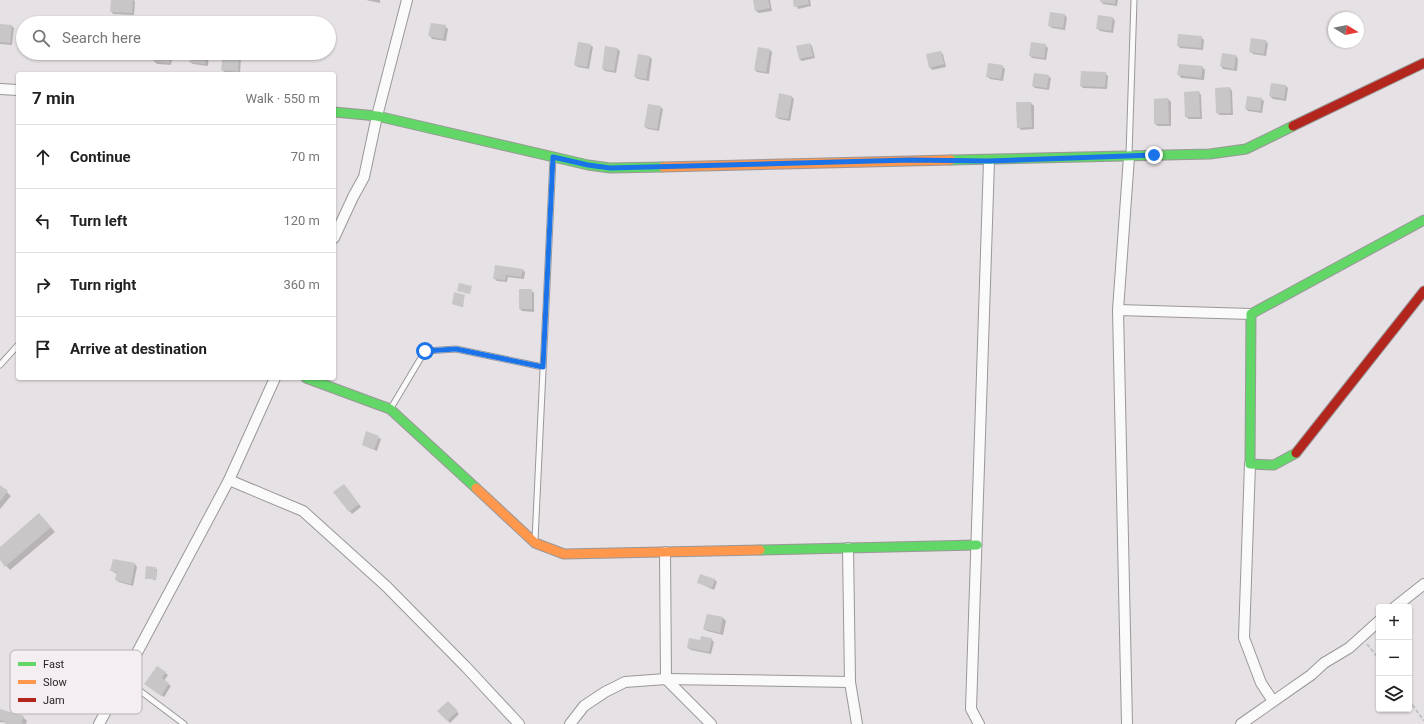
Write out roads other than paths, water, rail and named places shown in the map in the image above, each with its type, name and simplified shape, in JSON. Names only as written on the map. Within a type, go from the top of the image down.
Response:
[{"type":"street","points":[[336,234],[364,177],[377,116],[407,0]]},
{"type":"street","points":[[336,112],[377,116],[588,165],[610,168],[910,160],[989,161],[1210,154],[1246,149],[1424,63]]},
{"type":"street","points":[[0,89],[16,90]]},
{"type":"street","points":[[1127,724],[1118,310],[1129,157]]},
{"type":"street","points":[[979,724],[972,709],[989,161]]},
{"type":"street","points":[[1118,310],[1251,314],[1424,220]]},
{"type":"street","points":[[1250,464],[1274,465],[1296,453],[1424,291]]},
{"type":"street","points":[[1251,314],[1250,464],[1244,638],[1261,683],[1274,701]]},
{"type":"street","points":[[138,650],[229,480],[274,380]]},
{"type":"street","points":[[311,380],[390,409],[535,543],[564,554],[977,545]]},
{"type":"street","points":[[229,480],[303,511],[386,586],[466,667],[519,724]]},
{"type":"street","points":[[848,548],[850,682],[857,724]]},
{"type":"street","points":[[665,552],[666,679],[711,724]]},
{"type":"street","points":[[1399,604],[1424,584]]},
{"type":"street","points":[[1241,724],[1311,675],[1324,663],[1349,648],[1376,624]]},
{"type":"street","points":[[570,724],[584,706],[605,692],[625,682],[666,679],[850,682]]},
{"type":"street","points":[[99,724],[104,714]]},
{"type":"lane","points":[[1129,157],[1134,0]]},
{"type":"lane","points":[[535,543],[553,157]]},
{"type":"lane","points":[[0,366],[16,347]]},
{"type":"lane","points":[[390,409],[425,351],[456,349],[543,367]]},
{"type":"lane","points":[[142,692],[184,724]]}]
